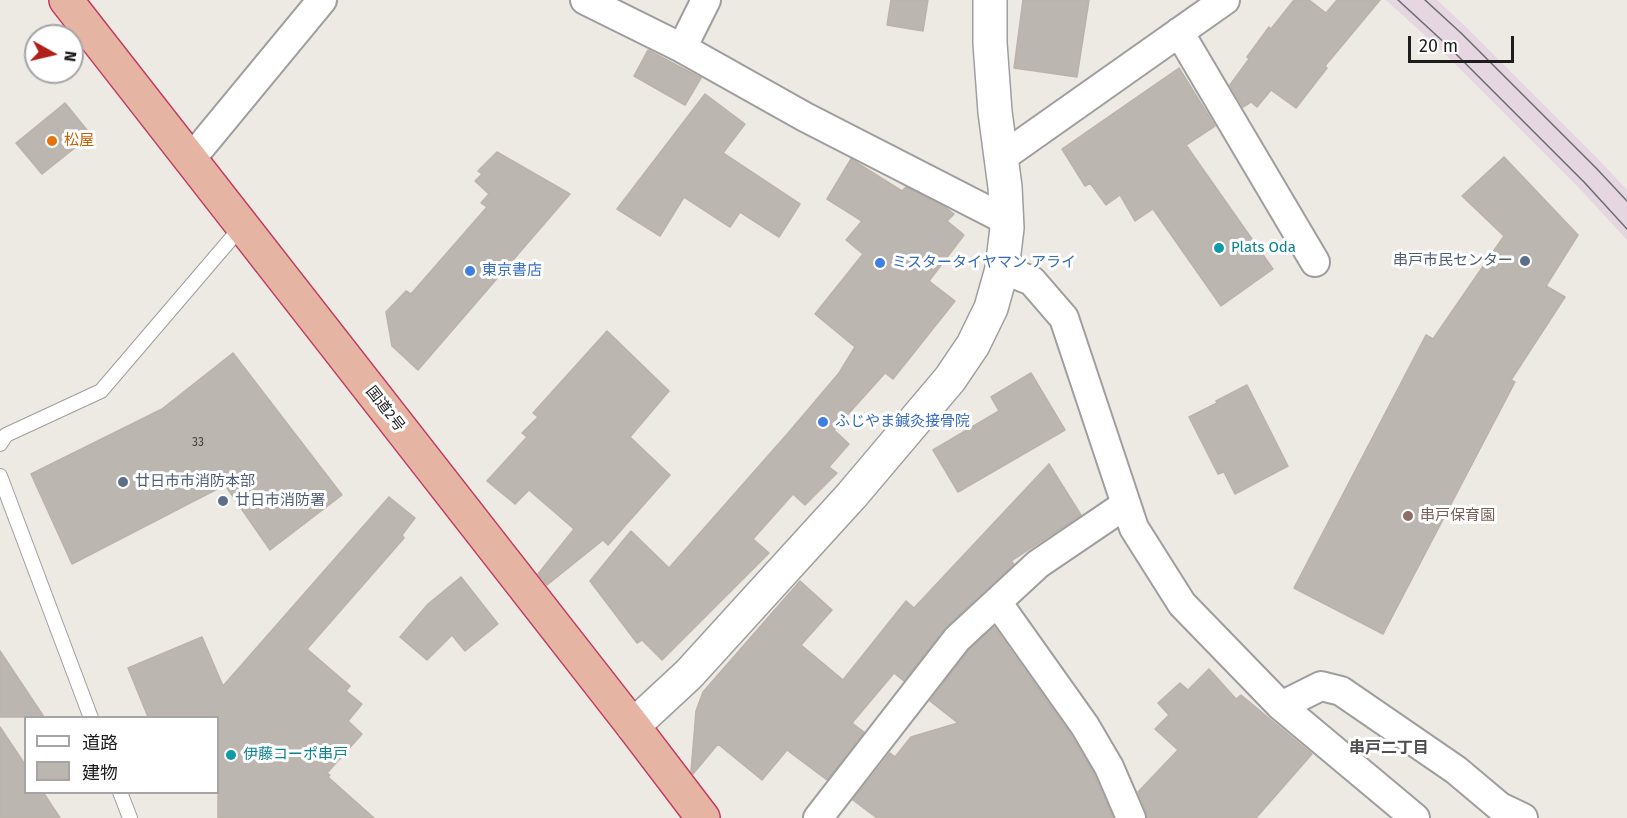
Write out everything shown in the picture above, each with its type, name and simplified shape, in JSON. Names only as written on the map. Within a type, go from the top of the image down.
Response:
[{"type":"highway","name":"国道2号","points":[[66,0],[704,818]]},
{"type":"street","points":[[190,160],[322,0]]},
{"type":"street","points":[[585,0],[682,48],[806,117],[1006,220]]},
{"type":"street","points":[[682,48],[706,0]]},
{"type":"street","points":[[633,726],[689,674],[852,495],[950,379],[973,345],[991,308],[1002,269],[1007,228],[1002,158],[995,112],[990,43],[990,0]]},
{"type":"street","points":[[1002,158],[1225,0]]},
{"type":"street","points":[[1179,32],[1315,262]]},
{"type":"street","points":[[1002,269],[1032,281],[1064,318],[1134,528],[1182,604],[1281,706],[1415,818]]},
{"type":"street","points":[[818,818],[957,639],[1038,564],[1125,505]]},
{"type":"street","points":[[997,602],[1085,726],[1109,767],[1131,818]]},
{"type":"street","points":[[1281,706],[1321,686],[1341,691],[1456,770],[1500,807],[1523,818]]},
{"type":"lane","points":[[0,444],[6,435],[101,391],[242,226]]},
{"type":"lane","points":[[0,476],[92,716]]},
{"type":"lane","points":[[121,794],[130,818]]},
{"type":"shaded area","points":[[1386,0],[1437,0],[1466,27],[1627,190],[1627,240],[1578,187],[1443,52]]},
{"type":"building","points":[[891,0],[928,0],[923,31],[887,25]]},
{"type":"building","points":[[1023,0],[1089,0],[1077,77],[1014,68]]},
{"type":"building","points":[[1294,0],[1309,0],[1326,13],[1337,0],[1380,0],[1325,66],[1327,68],[1296,108],[1271,90],[1257,107],[1251,102],[1243,107],[1230,85],[1269,27],[1271,29]]},
{"type":"building","points":[[648,50],[701,78],[685,105],[634,76]]},
{"type":"building","points":[[1179,68],[1215,126],[1186,145],[1273,269],[1221,306],[1153,209],[1135,221],[1120,195],[1106,205],[1090,183],[1085,186],[1062,149]]},
{"type":"building","points":[[705,94],[745,124],[723,153],[800,204],[779,237],[740,212],[730,227],[684,197],[660,236],[617,209]]},
{"type":"building","points":[[65,103],[91,135],[42,174],[16,143]]},
{"type":"building","points":[[497,152],[570,194],[418,370],[392,346],[386,312],[406,291],[411,294],[487,207],[481,203],[489,194],[475,181],[482,174],[478,171]]},
{"type":"building","points":[[1504,157],[1578,235],[1546,286],[1565,297],[1511,380],[1515,382],[1383,634],[1294,588],[1426,335],[1433,339],[1504,236],[1462,196]]},
{"type":"building","points":[[851,159],[902,191],[906,187],[954,214],[947,221],[964,235],[929,281],[955,301],[893,379],[885,373],[834,430],[849,444],[829,467],[837,473],[805,505],[793,494],[753,539],[769,553],[662,660],[642,640],[637,643],[590,581],[631,531],[669,568],[839,373],[855,347],[815,314],[863,254],[846,240],[862,221],[827,199]]},
{"type":"building","points":[[607,331],[669,391],[630,437],[670,475],[608,545],[603,540],[547,585],[538,574],[574,529],[529,490],[515,504],[487,481],[527,437],[522,433],[538,417],[533,413]]},
{"type":"building","points":[[233,353],[342,495],[270,550],[225,485],[72,564],[31,474],[162,409]]},
{"type":"building","points":[[1031,373],[1065,430],[958,492],[933,450],[999,411],[991,397]]},
{"type":"building","points":[[1247,385],[1288,466],[1235,494],[1224,472],[1218,474],[1189,417]]},
{"type":"building","points":[[1049,464],[1081,515],[1011,561],[1014,564],[944,629],[904,681],[894,673],[852,723],[864,732],[827,780],[787,750],[762,780],[718,744],[693,774],[691,772],[696,711],[703,692],[800,581],[832,610],[801,645],[843,680],[906,601],[914,608]]},
{"type":"building","points":[[389,497],[415,518],[402,535],[404,538],[307,649],[350,686],[346,691],[362,704],[348,721],[362,734],[327,773],[330,775],[328,777],[374,818],[218,818],[219,716],[148,716],[128,668],[202,637],[223,686]]},
{"type":"building","points":[[461,577],[498,624],[465,651],[452,635],[427,660],[400,637],[428,604]]},
{"type":"building","points":[[994,627],[1071,735],[1094,774],[1113,818],[877,818],[853,800],[890,753],[895,757],[911,737],[958,723],[930,701],[969,650]]},
{"type":"building","points":[[0,651],[43,716],[0,717]]},
{"type":"building","points":[[1209,669],[1236,699],[1241,695],[1312,754],[1256,818],[1147,818],[1138,792],[1178,750],[1155,729],[1169,715],[1158,703],[1180,683],[1188,690]]},
{"type":"building","points":[[0,727],[24,763],[24,794],[44,794],[60,818],[0,818]]},
{"type":"tram line","points":[[1398,0],[1448,46],[1584,182],[1627,229]]},
{"type":"tram line","points":[[1425,0],[1461,33],[1627,201]]},
{"type":"place","name":"松屋","points":[[52,141]]},
{"type":"place","name":"Plats Oda","points":[[1219,248]]},
{"type":"place","name":"串戸市民センター","points":[[1525,261]]},
{"type":"place","name":"ミスタータイヤマン アライ","points":[[880,263]]},
{"type":"place","name":"東京書店","points":[[470,271]]},
{"type":"place","name":"ふじやま鍼灸接骨院","points":[[823,422]]},
{"type":"place","name":"廿日市市消防本部","points":[[123,482]]},
{"type":"place","name":"廿日市消防署","points":[[223,501]]},
{"type":"place","name":"串戸保育園","points":[[1408,516]]},
{"type":"place","name":"伊藤コーポ串戸","points":[[231,755]]},
{"type":"district","name":"串戸二丁目","points":[[1389,749]]}]
